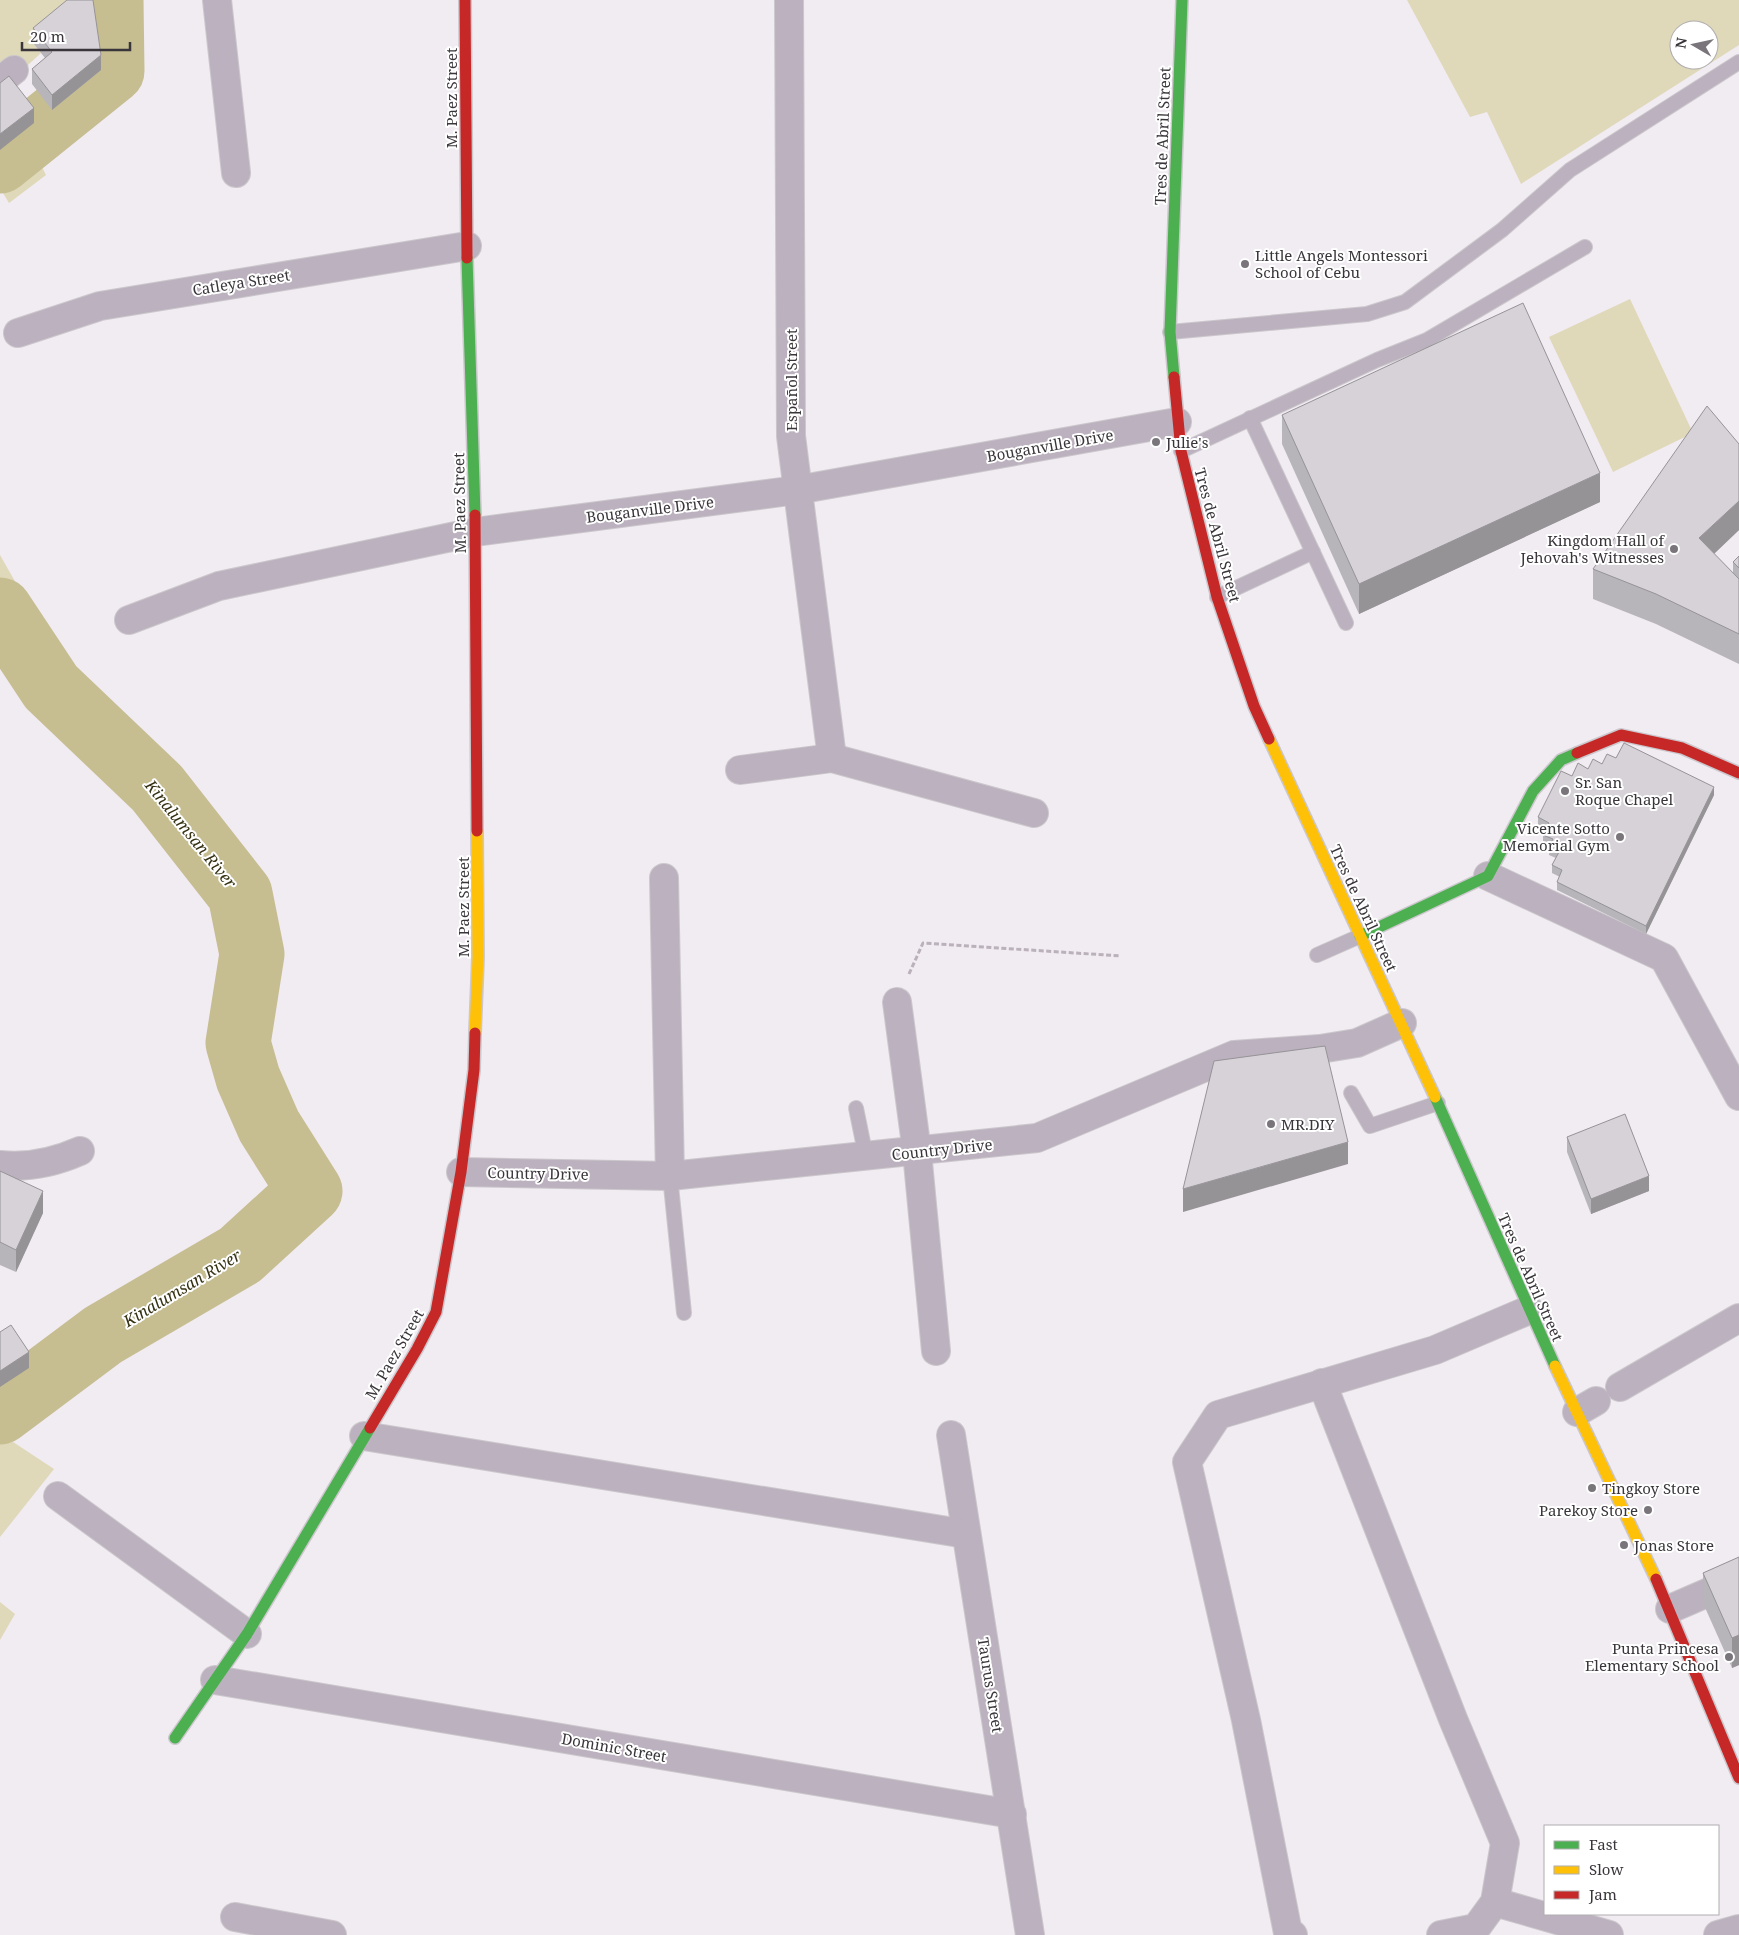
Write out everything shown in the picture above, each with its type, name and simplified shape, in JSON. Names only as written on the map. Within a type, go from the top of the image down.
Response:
[{"type":"street","points":[[217,0],[236,173]]},
{"type":"street","name":"M. Paez Street","points":[[175,1738],[247,1634],[417,1349],[436,1312],[460,1172],[474,1070],[478,957],[475,532],[467,246],[465,0]]},
{"type":"street","name":"Español Street","points":[[789,0],[791,436],[832,758]]},
{"type":"street","name":"Tres de Abril Street","points":[[1182,0],[1170,332],[1181,451],[1217,597],[1254,706],[1402,1023],[1529,1310],[1586,1407],[1739,1778]]},
{"type":"street","name":"Catleya Street","points":[[18,333],[100,306],[467,246]]},
{"type":"street","name":"Bouganville Drive","points":[[129,620],[220,586],[475,532],[797,490],[1177,422]]},
{"type":"street","points":[[1360,936],[1488,876],[1533,792],[1561,760],[1621,735],[1682,748],[1739,773]]},
{"type":"street","points":[[740,770],[832,758],[1034,813]]},
{"type":"street","points":[[1488,876],[1664,958],[1739,1096]]},
{"type":"street","points":[[664,878],[670,1176]]},
{"type":"street","points":[[896,1002],[917,1152],[936,1351]]},
{"type":"street","name":"Country Drive","points":[[460,1172],[670,1176],[1038,1138],[1234,1055],[1320,1048],[1357,1042],[1402,1023]]},
{"type":"street","points":[[0,1165],[20,1167],[64,1158],[80,1151]]},
{"type":"street","points":[[1293,1935],[1288,1933],[1246,1720],[1187,1462],[1218,1415],[1435,1350],[1529,1310]]},
{"type":"street","points":[[1620,1388],[1739,1318]]},
{"type":"street","points":[[1322,1383],[1449,1710],[1505,1843],[1495,1902],[1476,1928],[1441,1935]]},
{"type":"street","name":"Taurus Street","points":[[951,1435],[1030,1935]]},
{"type":"street","points":[[364,1436],[966,1534]]},
{"type":"street","points":[[58,1496],[247,1634]]},
{"type":"street","points":[[1670,1609],[1739,1578]]},
{"type":"street","name":"Dominic Street","points":[[215,1680],[1012,1814]]},
{"type":"street","points":[[1495,1902],[1609,1935]]},
{"type":"street","points":[[235,1917],[332,1935]]},
{"type":"street","points":[[1718,1935],[1739,1930]]},
{"type":"lane","points":[[1170,332],[1367,314],[1405,302],[1502,230],[1570,170],[1739,62]]},
{"type":"lane","points":[[1181,451],[1377,360],[1427,340],[1585,247]]},
{"type":"lane","points":[[1250,418],[1346,623]]},
{"type":"lane","points":[[1217,597],[1313,552]]},
{"type":"lane","points":[[1318,955],[1360,936]]},
{"type":"lane","points":[[1351,1094],[1370,1126],[1438,1103]]},
{"type":"lane","points":[[856,1108],[866,1156]]},
{"type":"lane","points":[[670,1176],[684,1313]]},
{"type":"path","points":[[896,1002],[923,943],[1121,956]]},
{"type":"shaded area","points":[[0,0],[86,0],[33,43],[41,53],[4,87],[0,83]]},
{"type":"shaded area","points":[[91,0],[130,0],[133,10],[132,86],[42,167],[46,175],[9,203],[0,188],[0,150],[101,70]]},
{"type":"shaded area","points":[[1407,0],[1739,0],[1739,45],[1719,58],[1719,20],[1669,20],[1669,70],[1700,70],[1521,184],[1487,112],[1470,117]]},
{"type":"shaded area","points":[[1630,299],[1693,433],[1613,472],[1549,337]]},
{"type":"shaded area","points":[[0,555],[54,650],[91,685],[58,721],[39,700],[0,643]]},
{"type":"shaded area","points":[[14,1380],[35,1408],[4,1436],[54,1469],[0,1537],[0,1389]]},
{"type":"shaded area","points":[[0,1602],[15,1614],[0,1640]]},
{"type":"building","points":[[67,0],[93,0],[101,55],[52,95],[32,69],[52,52],[33,28]]},
{"type":"building","points":[[9,76],[34,108],[0,134],[0,83]]},
{"type":"building","points":[[1523,303],[1600,473],[1359,584],[1282,415]]},
{"type":"building","name":"Kingdom Hall of Jehovah's Witnesses","points":[[1707,406],[1739,444],[1739,501],[1699,538],[1739,579],[1739,634],[1656,594],[1593,569]]},
{"type":"building","points":[[1739,556],[1739,568],[1733,562]]},
{"type":"building","name":"Vicente Sotto Memorial Gym","points":[[1624,743],[1714,787],[1646,926],[1557,882],[1562,870],[1552,865],[1559,852],[1549,847],[1553,839],[1543,835],[1549,823],[1538,817],[1561,771],[1572,776],[1578,763],[1588,769],[1593,759],[1602,764],[1607,754],[1616,758]]},
{"type":"building","name":"MR.DIY","points":[[1325,1046],[1348,1142],[1183,1189],[1214,1061]]},
{"type":"building","points":[[1625,1114],[1649,1176],[1591,1199],[1567,1137]]},
{"type":"building","points":[[0,1171],[43,1191],[16,1250],[0,1242]]},
{"type":"building","points":[[11,1325],[29,1352],[0,1371],[0,1332]]},
{"type":"building","points":[[1739,1557],[1739,1635],[1732,1638],[1703,1573]]},
{"type":"waterway","name":"Kinalumsan River","points":[[0,161],[112,71],[111,0]]},
{"type":"waterway","name":"Kinalumsan River","points":[[0,610],[51,687],[157,788],[240,894],[252,954],[238,1043],[248,1078],[269,1126],[310,1191],[240,1255],[103,1335],[0,1412]]},
{"type":"traffic: fast","points":[[1174,377],[1170,332],[1182,0]]},
{"type":"traffic: fast","points":[[467,258],[475,515]]},
{"type":"traffic: fast","points":[[1360,936],[1488,876],[1533,791],[1561,760],[1577,753]]},
{"type":"traffic: fast","points":[[1435,1097],[1555,1366]]},
{"type":"traffic: fast","points":[[175,1738],[247,1634],[370,1428]]},
{"type":"traffic: slow","points":[[1269,739],[1435,1097]]},
{"type":"traffic: slow","points":[[475,1033],[478,957],[477,831]]},
{"type":"traffic: slow","points":[[1555,1366],[1656,1579]]},
{"type":"traffic: jam","points":[[465,0],[467,258]]},
{"type":"traffic: jam","points":[[1174,377],[1181,451],[1217,597],[1254,706],[1269,739]]},
{"type":"traffic: jam","points":[[475,515],[477,831]]},
{"type":"traffic: jam","points":[[1577,753],[1621,735],[1682,748],[1739,773]]},
{"type":"traffic: jam","points":[[370,1428],[417,1349],[436,1312],[461,1172],[474,1070],[475,1033]]},
{"type":"traffic: jam","points":[[1656,1579],[1739,1778]]},
{"type":"place","name":"Little Angels Montessori School of Cebu","points":[[1245,264]]},
{"type":"place","name":"Julie's","points":[[1156,442]]},
{"type":"place","name":"Kingdom Hall of Jehovah's Witnesses","points":[[1674,549]]},
{"type":"place","name":"Sr. San Roque Chapel","points":[[1565,791]]},
{"type":"place","name":"Vicente Sotto Memorial Gym","points":[[1620,837]]},
{"type":"place","name":"MR.DIY","points":[[1271,1124]]},
{"type":"place","name":"Tingkoy Store","points":[[1592,1488]]},
{"type":"place","name":"Parekoy Store","points":[[1648,1510]]},
{"type":"place","name":"Jonas Store","points":[[1624,1545]]},
{"type":"place","name":"Punta Princesa Elementary School","points":[[1729,1657]]}]
